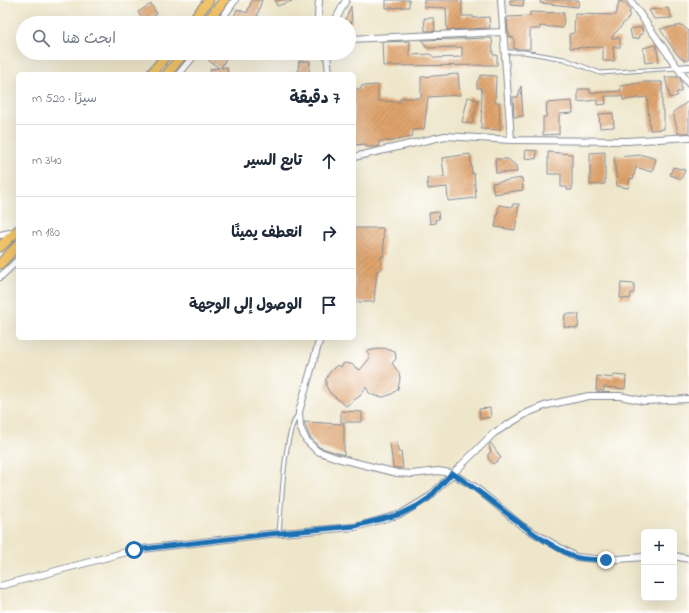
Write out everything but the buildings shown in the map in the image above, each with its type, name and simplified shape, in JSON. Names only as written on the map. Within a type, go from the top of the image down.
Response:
[{"type":"main road","points":[[196,16],[209,0]]},
{"type":"main road","points":[[211,16],[224,0]]},
{"type":"main road","points":[[153,72],[162,60]]},
{"type":"main road","points":[[169,72],[178,60]]},
{"type":"main road","points":[[0,247],[16,232]]},
{"type":"main road","points":[[0,264],[16,247]]},
{"type":"street","points":[[224,16],[235,0]]},
{"type":"street","points":[[318,16],[319,0]]},
{"type":"street","points":[[338,16],[346,0]]},
{"type":"street","points":[[501,0],[511,140]]},
{"type":"street","points":[[630,0],[689,84]]},
{"type":"street","points":[[356,39],[503,32]]},
{"type":"street","points":[[181,72],[190,60]]},
{"type":"street","points":[[328,60],[329,72]]},
{"type":"street","points":[[678,68],[689,68]]},
{"type":"street","points":[[356,157],[445,136],[511,140],[627,141],[689,137]]},
{"type":"street","points":[[0,234],[16,231]]},
{"type":"street","points":[[0,277],[16,262]]},
{"type":"street","points":[[319,340],[299,412],[300,427],[303,434],[306,440],[317,450],[337,458],[397,473],[412,474],[438,471],[452,473],[475,487],[522,526],[576,557],[606,560],[641,557]]},
{"type":"street","points":[[0,586],[134,550],[279,533],[355,526],[401,514],[429,498],[452,473],[494,433],[527,413],[547,405],[606,394],[644,401],[689,399]]},
{"type":"street","points":[[677,557],[689,559]]},
{"type":"lane","points":[[504,52],[524,52],[564,60],[600,72],[678,68]]},
{"type":"lane","points":[[279,533],[288,439],[292,422],[299,412]]},
{"type":"route","points":[[134,550],[269,534],[355,526],[401,514],[417,506],[429,498],[452,473],[475,487],[522,526],[576,557],[606,560]]}]
